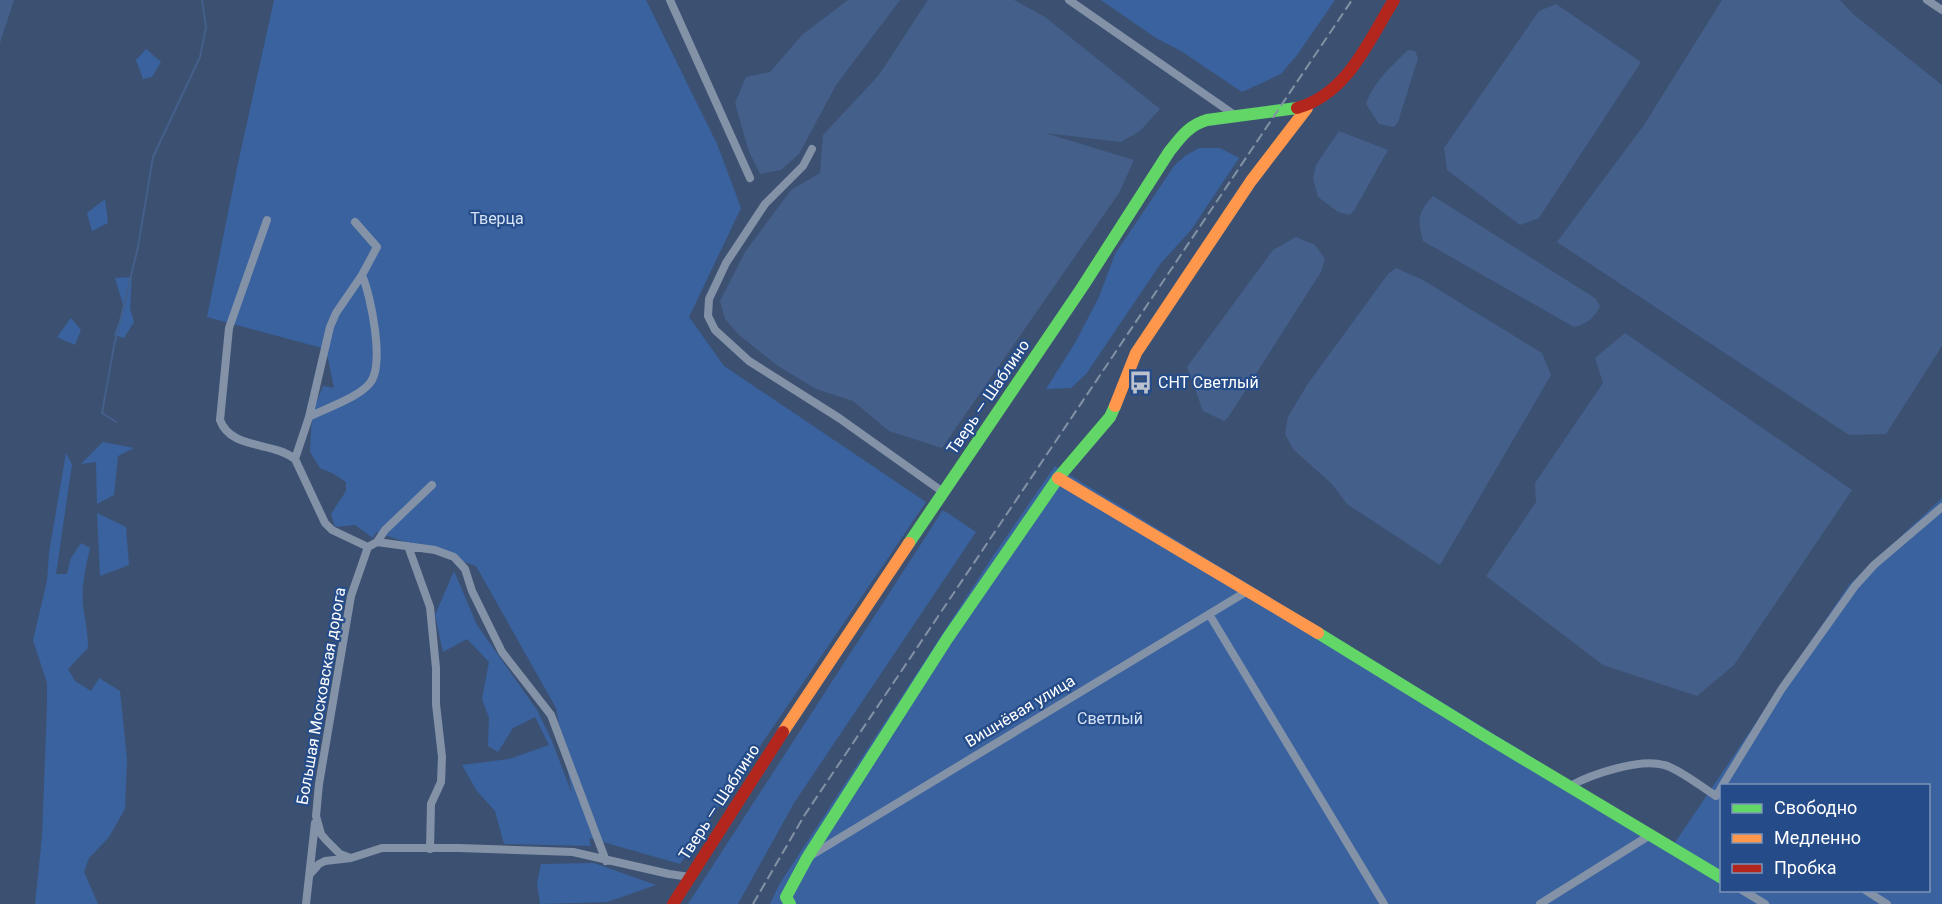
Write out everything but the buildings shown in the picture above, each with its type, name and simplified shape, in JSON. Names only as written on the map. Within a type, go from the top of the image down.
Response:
[{"type":"street","points":[[670,0],[750,178]]},
{"type":"street","points":[[1069,0],[1236,116]]},
{"type":"street","name":"Тверь — Шаблино","points":[[673,904],[816,681],[1083,286],[1177,141],[1195,124],[1236,116],[1307,108],[1345,80],[1394,0]]},
{"type":"street","points":[[1927,0],[1942,10]]},
{"type":"street","points":[[787,902],[807,858],[947,639],[1058,478],[1110,417],[1136,353],[1251,181],[1307,108]]},
{"type":"street","points":[[812,149],[803,166],[765,204],[726,263],[709,300],[708,316],[715,330],[749,361],[839,418],[944,492]]},
{"type":"street","points":[[267,220],[229,327],[220,420],[227,433],[238,440],[273,447],[295,459],[325,523],[332,530],[368,547],[377,542],[385,530],[432,485]]},
{"type":"street","points":[[295,459],[309,417],[330,327],[336,313],[362,275],[377,247],[356,222]]},
{"type":"street","points":[[309,417],[358,393],[374,376],[376,333],[362,275]]},
{"type":"street","points":[[1058,478],[1249,590],[1490,739],[1720,877]]},
{"type":"street","points":[[1723,784],[1781,690],[1856,586],[1874,565],[1942,507]]},
{"type":"street","points":[[377,542],[435,549],[451,554],[465,569],[472,591],[502,652],[551,715],[606,861]]},
{"type":"street","points":[[408,546],[430,607],[436,668],[436,704],[442,757],[441,782],[431,804],[430,849]]},
{"type":"street","name":"Большая Московская дорога","points":[[306,904],[324,754],[351,596],[368,547]]},
{"type":"street","name":"Вишнёвая улица","points":[[807,858],[1249,590]]},
{"type":"street","points":[[1209,614],[1384,904]]},
{"type":"street","points":[[1570,786],[1586,777],[1643,763],[1665,765],[1719,798]]},
{"type":"street","name":"Большая Московская дорога","points":[[316,816],[321,834],[340,854],[351,858]]},
{"type":"street","points":[[1540,904],[1650,835]]},
{"type":"street","points":[[310,874],[325,861],[351,858],[382,848],[573,852],[690,878]]},
{"type":"street","points":[[1744,892],[1765,904]]},
{"type":"street","points":[[1867,892],[1887,904]]},
{"type":"green space","name":"Тверца","points":[[274,0],[646,0],[717,144],[741,208],[689,317],[724,366],[926,502],[680,864],[589,838],[591,846],[505,844],[495,811],[477,791],[462,765],[509,759],[549,745],[535,717],[513,728],[498,752],[488,746],[489,718],[482,699],[489,662],[467,639],[443,652],[435,615],[454,571],[477,625],[537,710],[552,741],[572,794],[556,708],[476,566],[376,532],[373,538],[355,525],[335,527],[331,514],[346,491],[346,482],[320,468],[310,452],[312,413],[323,386],[334,388],[326,349],[207,317]]},
{"type":"green space","points":[[1101,0],[1335,0],[1281,74],[1242,92]]},
{"type":"green space","points":[[146,49],[161,62],[152,77],[143,79],[136,60]]},
{"type":"green space","points":[[1199,148],[1220,148],[1239,158],[1191,230],[1161,263],[1086,374],[1071,388],[1046,389],[1075,343],[1099,297],[1115,254],[1174,166]]},
{"type":"green space","points":[[105,199],[108,223],[92,231],[87,213]]},
{"type":"green space","points":[[132,277],[130,308],[134,322],[124,338],[114,335],[124,308],[115,278]]},
{"type":"green space","points":[[71,318],[81,330],[75,345],[57,337]]},
{"type":"green space","points":[[103,442],[134,448],[118,456],[114,495],[97,504],[96,462],[81,464]]},
{"type":"green space","points":[[66,453],[72,464],[56,574],[67,574],[71,558],[81,543],[90,548],[83,591],[88,648],[68,669],[75,681],[91,691],[99,678],[120,691],[127,759],[125,809],[109,837],[89,858],[84,872],[98,904],[35,904],[42,837],[47,683],[33,640],[47,581],[49,553]]},
{"type":"green space","name":"Светлый","points":[[1055,466],[1674,844],[1849,585],[1942,498],[1942,904],[770,904],[779,885],[991,559]]},
{"type":"green space","points":[[943,510],[976,532],[794,803],[738,904],[688,904]]},
{"type":"green space","points":[[97,513],[126,527],[129,565],[100,576]]},
{"type":"green space","points":[[594,863],[656,885],[607,902],[540,904],[537,883],[541,864]]},
{"type":"shaded area","points":[[0,0],[14,0],[0,43]]},
{"type":"shaded area","points":[[848,0],[900,0],[836,85],[799,154],[781,170],[760,174],[748,149],[735,103],[746,77],[770,72],[802,35]]},
{"type":"shaded area","points":[[928,0],[1014,0],[1045,17],[1160,109],[1140,131],[1121,142],[1045,133],[1134,160],[1119,193],[942,448],[889,431],[853,401],[816,389],[778,366],[739,335],[725,319],[720,301],[745,252],[791,190],[820,173],[823,135],[879,75]]},
{"type":"shaded area","points":[[1722,0],[1840,0],[1853,14],[1942,85],[1942,346],[1886,434],[1849,435],[1557,242],[1644,125]]},
{"type":"shaded area","points":[[1556,4],[1641,62],[1539,218],[1520,225],[1447,170],[1444,148],[1539,11]]},
{"type":"shaded area","points":[[1408,50],[1415,51],[1418,58],[1398,122],[1394,127],[1379,124],[1366,104],[1369,96],[1389,68]]},
{"type":"shaded area","points":[[1339,131],[1388,150],[1350,215],[1338,212],[1318,197],[1313,178],[1316,165]]},
{"type":"shaded area","points":[[1433,196],[1595,298],[1600,306],[1595,314],[1587,322],[1574,327],[1423,241],[1420,216]]},
{"type":"shaded area","points":[[1296,237],[1315,245],[1325,259],[1321,272],[1224,421],[1203,411],[1187,367],[1273,250]]},
{"type":"shaded area","points":[[1396,268],[1423,280],[1542,353],[1551,375],[1440,565],[1347,504],[1332,484],[1293,449],[1285,434],[1288,417],[1307,385],[1388,274]]},
{"type":"shaded area","points":[[1625,333],[1852,490],[1734,665],[1697,696],[1603,665],[1486,576],[1536,502],[1535,483],[1603,383],[1595,358]]},
{"type":"waterway","points":[[116,422],[102,413],[114,346],[138,247],[153,157],[200,57],[206,27],[202,0]]},
{"type":"railway","points":[[753,904],[804,816],[1352,0]]},
{"type":"traffic: fast","points":[[909,543],[1181,137],[1195,125],[1207,120],[1297,108]]},
{"type":"traffic: fast","points":[[790,904],[786,897],[807,858],[947,639],[1058,478],[1110,417],[1115,406]]},
{"type":"traffic: fast","points":[[1318,633],[1720,877]]},
{"type":"traffic: slow","points":[[1115,406],[1136,353],[1251,181],[1307,108]]},
{"type":"traffic: slow","points":[[1058,478],[1318,633]]},
{"type":"traffic: slow","points":[[783,732],[909,543]]},
{"type":"traffic: jam","points":[[1297,108],[1315,101],[1343,78],[1355,64],[1394,0]]},
{"type":"traffic: jam","points":[[673,904],[783,732]]},
{"type":"place","name":"СНТ Светлый","points":[[1140,382]]}]
